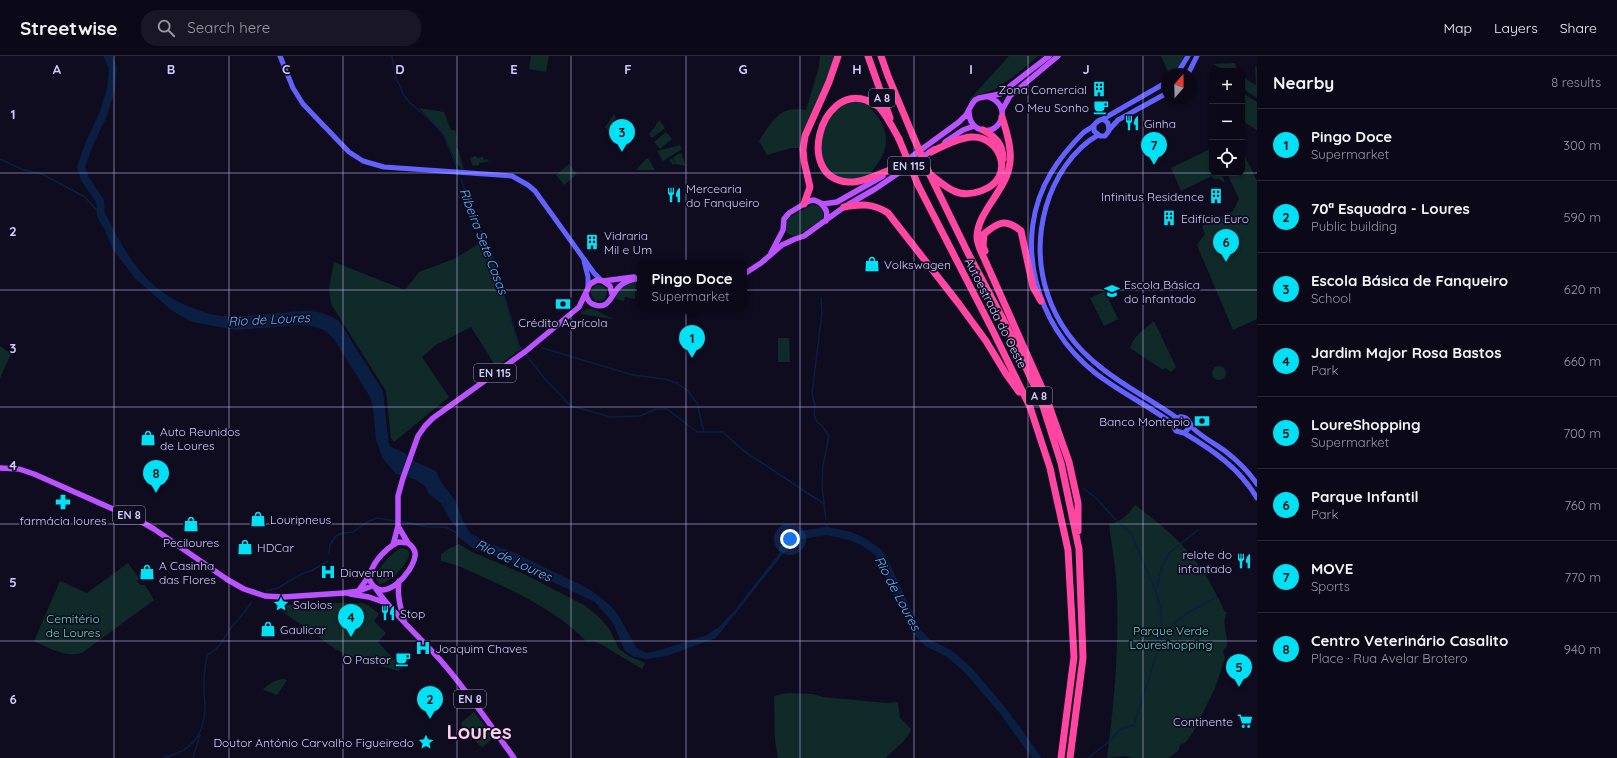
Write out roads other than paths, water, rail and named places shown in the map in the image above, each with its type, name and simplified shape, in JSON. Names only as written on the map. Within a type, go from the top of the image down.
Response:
[{"type":"highway","points":[[804,204],[810,187],[804,161],[803,149],[805,136],[829,82],[838,56]]},
{"type":"highway","name":"Autoestrada do Oeste","points":[[868,56],[898,139],[918,185],[992,329],[1030,407],[1050,468],[1068,550],[1074,657],[1061,758]]},
{"type":"highway","name":"Autoestrada do Oeste","points":[[881,56],[930,175],[968,254],[1005,323],[1041,400],[1061,463],[1079,549],[1083,658],[1070,758]]},
{"type":"highway","points":[[898,139],[878,106],[858,98],[838,104],[829,113],[821,129],[818,154],[825,170],[840,180],[848,182],[860,181],[898,167]]},
{"type":"highway","points":[[1002,113],[1010,156],[1009,168],[1004,182],[979,224],[977,238],[980,250],[1046,397],[1068,462],[1078,503],[1079,549]]},
{"type":"highway","points":[[930,175],[954,191],[965,194],[985,190],[996,183],[1002,167],[1003,155],[999,143],[994,136],[983,130]]},
{"type":"highway","points":[[931,152],[960,139],[972,137],[981,138],[995,147],[1002,167]]},
{"type":"highway","points":[[844,207],[857,204],[869,204],[880,207],[888,213],[959,304],[986,341],[1006,374],[1030,407]]},
{"type":"highway","points":[[988,267],[983,246],[984,234],[994,225],[1004,222],[1015,226],[1021,231],[1032,288],[1041,301]]},
{"type":"main road","points":[[280,56],[293,88],[303,104],[316,119],[356,158],[378,166],[512,176],[528,185],[535,192],[583,258],[602,280],[610,286],[612,294],[611,299],[606,305],[579,307]]},
{"type":"main road","points":[[1049,56],[1000,94],[979,98],[972,104],[969,108],[969,118],[974,126],[983,130],[995,127],[1010,96],[1058,56]]},
{"type":"main road","points":[[1181,68],[1188,56]]},
{"type":"main road","points":[[1191,68],[1197,56]]},
{"type":"main road","points":[[1161,86],[1103,120],[1097,121],[1069,148],[1049,176],[1038,203],[1033,227],[1032,262],[1041,301],[1064,341],[1095,373],[1173,424],[1176,431],[1184,433],[1220,456],[1230,464],[1245,481],[1257,498]]},
{"type":"main road","points":[[1094,125],[1094,131],[1098,135],[1105,136],[1118,120],[1161,96]]},
{"type":"main road","points":[[989,97],[997,102],[1002,113]]},
{"type":"main road","name":"EN 115","points":[[818,201],[823,204],[837,202],[898,167],[959,122],[966,115],[969,108]]},
{"type":"main road","points":[[1103,120],[1108,123],[1110,129]]},
{"type":"main road","name":"EN 115","points":[[826,220],[963,130],[974,126]]},
{"type":"main road","points":[[1098,135],[1079,149],[1059,177],[1047,204],[1039,244],[1040,261],[1049,300],[1070,337],[1099,367],[1177,418],[1184,417],[1193,429],[1237,460],[1257,484]]},
{"type":"main road","points":[[747,272],[761,262],[771,252],[787,242],[804,236],[826,220],[827,211],[825,207],[818,201],[814,200],[804,204],[785,217],[783,222],[783,230],[771,252]]},
{"type":"main road","points":[[783,230],[789,238],[795,239]]},
{"type":"main road","points":[[1032,244],[1039,244]]},
{"type":"main road","points":[[579,307],[588,287],[588,277],[583,258]]},
{"type":"main road","points":[[588,287],[593,282],[602,280],[637,277]]},
{"type":"main road","points":[[612,294],[624,283],[637,278]]},
{"type":"main road","points":[[586,294],[587,298],[594,305]]},
{"type":"main road","name":"EN 115","points":[[398,526],[398,496],[412,451],[421,430],[429,422],[526,351],[579,307]]},
{"type":"main road","points":[[1173,424],[1177,418]]},
{"type":"main road","points":[[1184,433],[1188,431],[1190,423]]},
{"type":"main road","name":"EN 8","points":[[0,468],[19,469],[34,474],[140,521],[228,580],[244,589],[268,596],[301,597],[359,591]]},
{"type":"main road","points":[[359,591],[374,587],[387,590],[399,581],[411,567],[415,556],[415,551],[408,543],[398,526]]},
{"type":"main road","points":[[359,591],[375,564],[393,545],[398,526]]},
{"type":"main road","points":[[393,545],[403,542],[408,543]]},
{"type":"main road","points":[[369,576],[374,587],[386,603],[405,622]]},
{"type":"main road","points":[[399,581],[398,589],[400,604],[405,622]]},
{"type":"main road","points":[[344,593],[386,603]]},
{"type":"main road","name":"EN 8","points":[[405,622],[450,673],[505,743],[514,758]]},
{"type":"water","points":[[106,215],[122,244],[139,270],[149,281],[174,300],[210,314],[243,316],[309,311],[324,314],[339,321],[383,391],[389,446],[403,452],[416,462],[436,471],[441,482],[455,500],[464,523],[471,534],[486,542],[511,551],[591,590],[612,607],[620,618],[636,647],[646,653],[705,636],[719,627],[735,610],[788,542],[791,544],[716,638],[667,656],[647,659],[635,657],[625,651],[613,623],[595,602],[513,563],[471,547],[457,536],[457,528],[449,518],[441,503],[429,494],[425,486],[414,479],[396,474],[383,459],[376,440],[373,408],[370,397],[334,339],[324,330],[312,326],[299,325],[236,330],[192,322],[171,310],[135,278],[113,250],[100,218]]},
{"type":"waterway","name":"Rio de Loures","points":[[107,226],[101,215],[100,201],[85,179],[81,167],[90,142],[103,115],[111,89],[113,69],[108,56]]},
{"type":"waterway","name":"Ribeira Sete Casas","points":[[392,56],[396,79],[403,94],[409,102],[430,120],[444,135],[458,170]]},
{"type":"waterway","points":[[0,159],[24,170],[42,174],[85,197],[101,215]]},
{"type":"waterway","name":"Ribeira Sete Casas","points":[[461,179],[475,219],[492,254],[519,346],[522,350]]},
{"type":"waterway","points":[[821,298],[822,313],[812,394],[815,405],[814,415],[817,422],[829,436],[823,466],[822,483],[824,504]]},
{"type":"waterway","points":[[542,348],[633,375],[665,379],[677,383],[688,391],[697,403],[704,432]]},
{"type":"waterway","points":[[527,356],[545,379],[571,406],[611,417],[640,416],[656,409],[667,409],[697,432],[723,432],[744,451],[824,504],[826,519]]},
{"type":"waterway","points":[[1083,488],[1097,499],[1114,518],[1131,533],[1156,592],[1160,606],[1162,629],[1161,641],[1134,725],[1120,730],[1106,744],[1088,758]]},
{"type":"waterway","points":[[329,554],[330,545],[336,536],[342,533],[353,532],[367,522],[377,518],[395,521]]},
{"type":"waterway","points":[[399,521],[428,527],[446,527],[458,534]]},
{"type":"waterway","name":"Rio de Loures","points":[[827,525],[827,531]]},
{"type":"waterway","points":[[1156,591],[1162,567],[1170,552],[1198,530]]},
{"type":"waterway","name":"Rio de Loures","points":[[783,549],[787,544],[801,535],[827,531],[850,536],[862,541],[878,552],[886,565],[917,632],[928,643],[950,654],[969,671],[1004,712],[1037,758]]},
{"type":"waterway","points":[[266,591],[278,588],[303,573],[311,571],[328,561]]},
{"type":"waterway","points":[[1161,640],[1179,619],[1217,597]]},
{"type":"waterway","points":[[164,758],[189,747],[199,735],[204,718],[204,683],[207,655],[214,651],[251,603]]},
{"type":"waterway","points":[[193,758],[200,735]]},
{"type":"place","name":"Zona Comercial","points":[[1099,89]]},
{"type":"place","name":"O Meu Sonho","points":[[1101,107]]},
{"type":"place","name":"Ginha","points":[[1132,123]]},
{"type":"place","name":"Escola Básica de Fanqueiro","points":[[622,152]]},
{"type":"place","name":"MOVE","points":[[1154,165]]},
{"type":"place","name":"Mercearia do Fanqueiro","points":[[674,195]]},
{"type":"place","name":"Infinitus Residence","points":[[1216,196]]},
{"type":"place","name":"Edifício Euro","points":[[1169,218]]},
{"type":"place","name":"Vidraria Mil e Um","points":[[592,242]]},
{"type":"place","name":"Parque Infantil","points":[[1226,262]]},
{"type":"place","name":"Volkswagen","points":[[872,264]]},
{"type":"place","name":"Escola Básica do Infantado","points":[[1112,291]]},
{"type":"place","name":"Crédito Agrícola","points":[[563,304]]},
{"type":"place","name":"Pingo Doce","points":[[692,358]]},
{"type":"place","name":"Banco Montepio","points":[[1202,421]]},
{"type":"place","name":"Auto Reunidos de Loures","points":[[148,438]]},
{"type":"place","name":"Centro Veterinário Casalito","points":[[156,493]]},
{"type":"place","name":"farmácia loures","points":[[63,502]]},
{"type":"place","name":"Louripneus","points":[[258,519]]},
{"type":"place","name":"Peciloures","points":[[191,524]]},
{"type":"place","name":"HDCar","points":[[245,547]]},
{"type":"place","name":"relote do infantado","points":[[1244,561]]},
{"type":"place","name":"A Casinha das Flores","points":[[147,572]]},
{"type":"place","name":"Diaverum","points":[[328,572]]},
{"type":"place","name":"Saloios","points":[[281,604]]},
{"type":"place","name":"Stop","points":[[388,613]]},
{"type":"place","name":"Gaulicar","points":[[268,629]]},
{"type":"place","name":"Jardim Major Rosa Bastos","points":[[351,637]]},
{"type":"place","name":"Joaquim Chaves","points":[[423,648]]},
{"type":"place","name":"O Pastor","points":[[403,659]]},
{"type":"place","name":"LoureShopping","points":[[1239,687]]},
{"type":"place","name":"70ª Esquadra - Loures","points":[[430,719]]},
{"type":"place","name":"Continente","points":[[1245,721]]},
{"type":"place","name":"Doutor António Carvalho Figueiredo","points":[[426,742]]},
{"type":"district","name":"Loures","points":[[479,731]]},
{"type":"park label","name":"Cemitério de Loures","points":[[73,625]]},
{"type":"park label","name":"Parque Verde Loureshopping","points":[[1171,637]]}]
